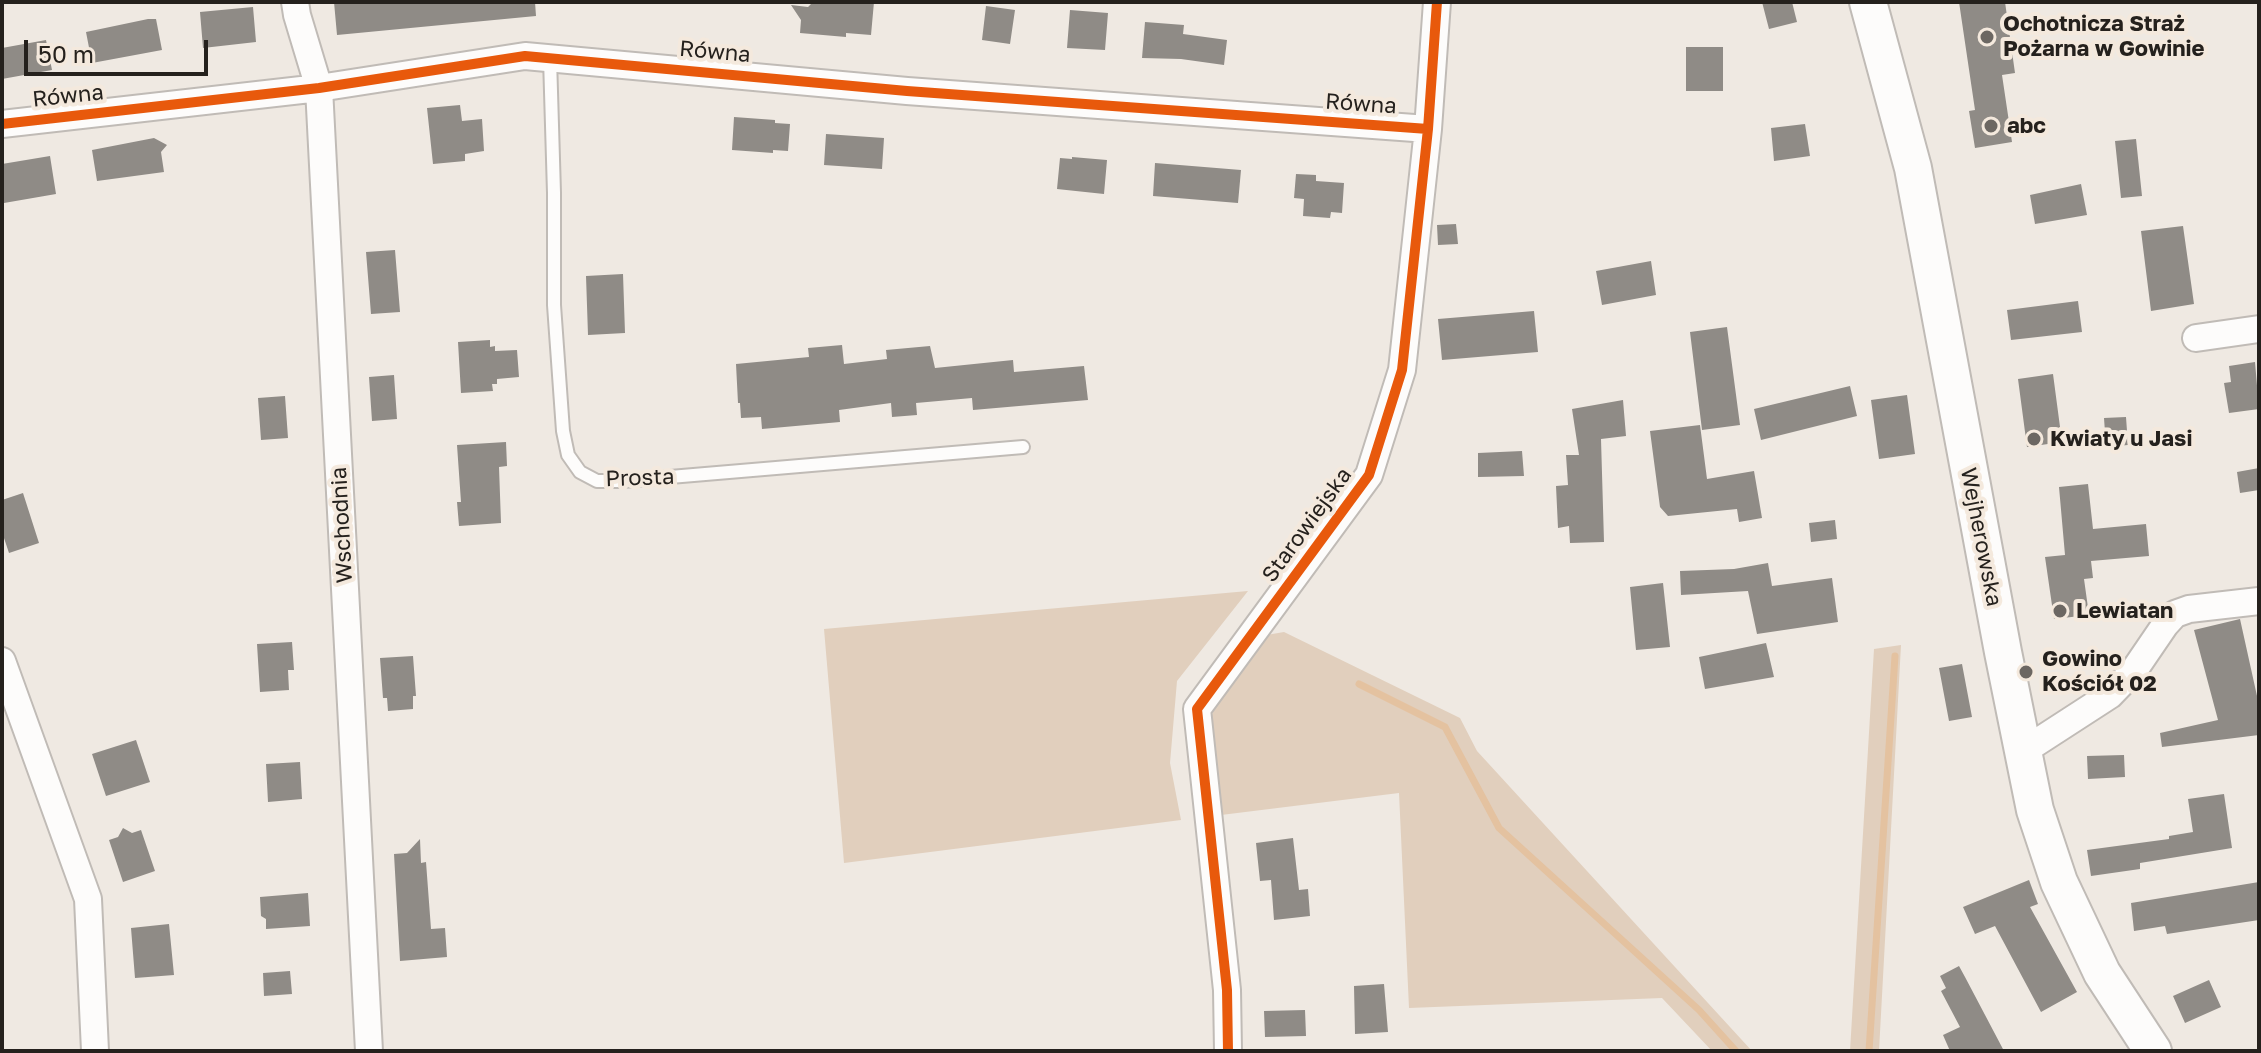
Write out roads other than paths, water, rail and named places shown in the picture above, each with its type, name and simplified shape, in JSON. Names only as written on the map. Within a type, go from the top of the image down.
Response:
[{"type":"street","name":"Wschodnia","points":[[295,2],[319,88],[369,1051]]},
{"type":"street","name":"Starowiejska","points":[[1228,1051],[1227,990],[1197,709],[1369,475],[1402,370],[1428,129],[1437,2]]},
{"type":"street","name":"Wejherowska","points":[[1868,2],[1913,168],[2035,810],[2059,882],[2102,973],[2153,1051]]},
{"type":"street","name":"Równa","points":[[2,124],[319,88],[525,56],[907,91],[1428,129]]},
{"type":"street","points":[[2196,338],[2259,329]]},
{"type":"street","points":[[2022,752],[2110,695],[2135,669],[2175,614],[2189,609],[2259,601]]},
{"type":"street","points":[[2,661],[88,899],[95,1051]]},
{"type":"lane","name":"Prosta","points":[[550,58],[555,321],[563,431],[568,455],[580,472],[597,481],[623,481],[1023,447]]},
{"type":"waterway","points":[[1869,1051],[1895,656]]},
{"type":"waterway","points":[[1359,684],[1445,727],[1499,828],[1699,1010],[1736,1051]]},
{"type":"place","name":"Ochotnicza Straż Pożarna w Gowinie","points":[[1987,37]]},
{"type":"place","name":"abc","points":[[1991,126]]},
{"type":"place","name":"Kwiaty u Jasi","points":[[2034,439]]},
{"type":"place","name":"Lewiatan","points":[[2060,611]]},
{"type":"place","name":"Gowino Kościół 02","points":[[2026,672]]}]
